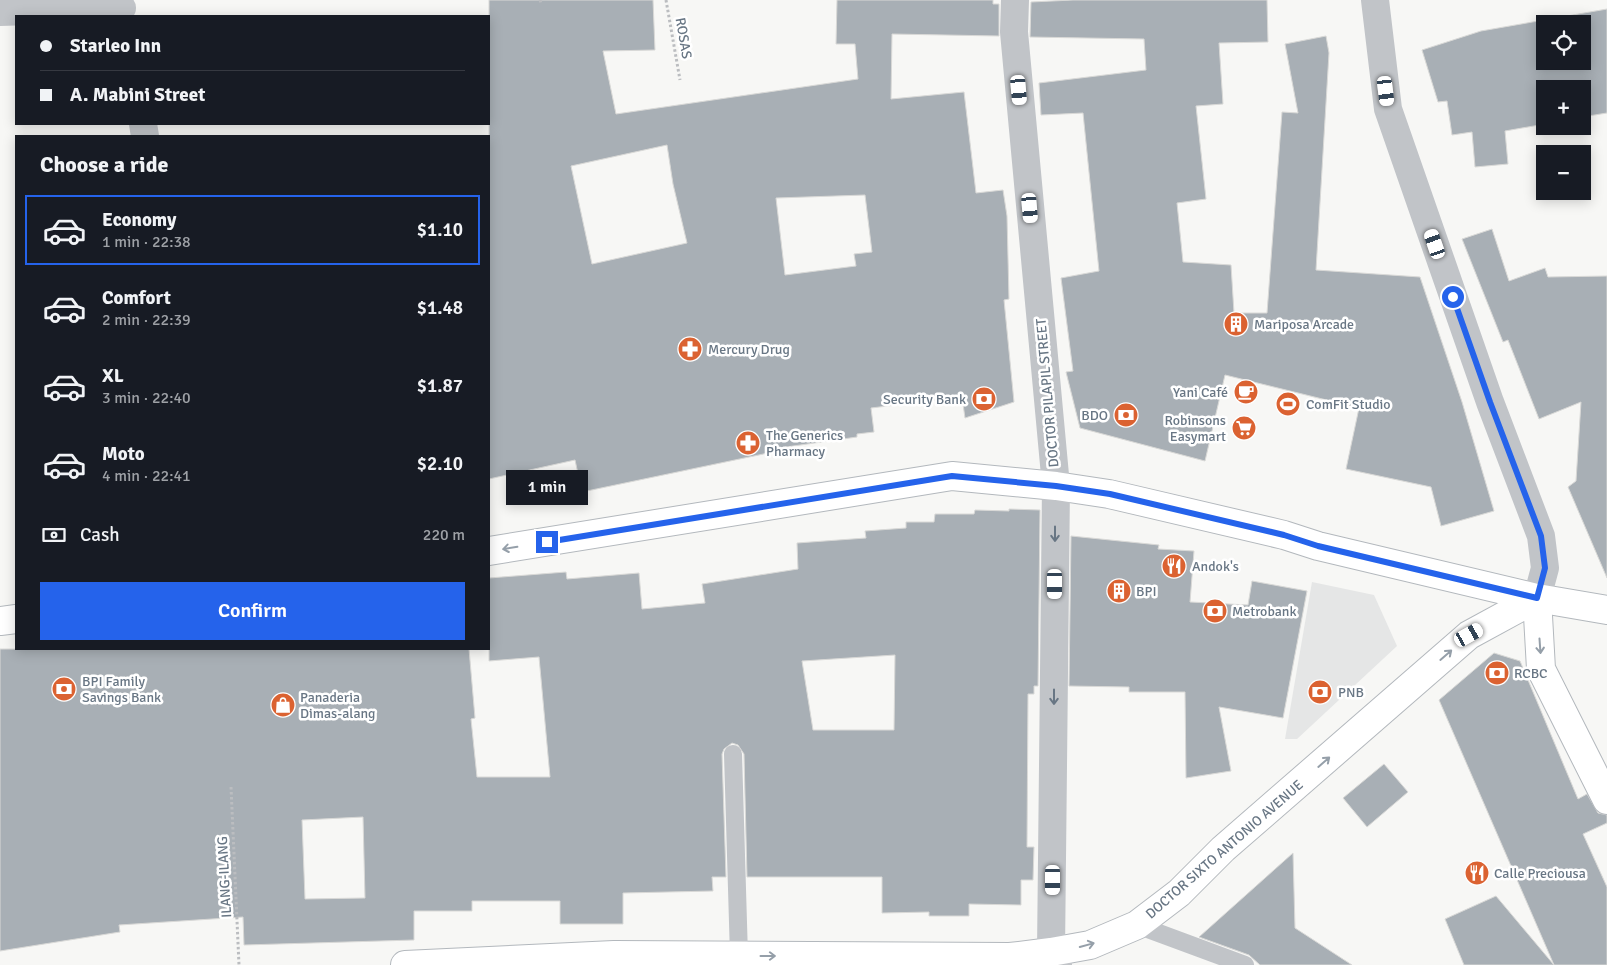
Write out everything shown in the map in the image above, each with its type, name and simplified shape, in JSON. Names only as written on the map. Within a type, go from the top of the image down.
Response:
[{"type":"main road","points":[[490,551],[952,476],[1056,486],[1110,494],[1537,598],[1607,610]]},
{"type":"main road","points":[[1537,598],[1541,669],[1607,800]]},
{"type":"main road","name":"DOCTOR SIXTO ANTONIO AVENUE","points":[[405,965],[614,955],[678,960],[739,956],[1010,957],[1055,959],[1137,925],[1179,893],[1223,849],[1469,635],[1537,598]]},
{"type":"main road","points":[[0,621],[15,619]]},
{"type":"street","name":"DOCTOR PILAPIL STREET","points":[[1014,0],[1014,32],[1056,486],[1055,959]]},
{"type":"street","points":[[1375,0],[1388,109],[1490,402],[1541,536],[1545,568],[1537,598]]},
{"type":"street","points":[[0,12],[122,8]]},
{"type":"lane","points":[[733,754],[739,956]]},
{"type":"lane","points":[[1137,925],[1244,965]]},
{"type":"path","name":"ROSAS","points":[[666,0],[680,80]]},
{"type":"path","name":"ILANG-ILANG","points":[[231,787],[239,965]]},
{"type":"shaded area","name":"PNB","points":[[1312,582],[1374,595],[1397,646],[1297,739],[1285,739]]},
{"type":"building","points":[[489,0],[653,0],[655,50],[603,51],[616,114],[858,79],[855,44],[836,44],[837,0],[993,0],[993,4],[999,4],[999,36],[892,34],[891,99],[964,92],[976,193],[1003,190],[1007,216],[1009,299],[1004,300],[1014,402],[965,418],[962,397],[871,408],[874,432],[857,434],[857,437],[772,449],[773,452],[582,492],[575,460],[490,479]],"holes":[[[667,145],[673,184],[687,243],[592,264],[571,166]],[[865,195],[872,252],[854,254],[856,266],[785,275],[776,198]]]},
{"type":"building","points":[[1073,0],[1267,0],[1268,42],[1219,43],[1223,104],[1196,106],[1206,199],[1177,203],[1183,262],[1231,265],[1234,313],[1267,313],[1282,112],[1298,113],[1285,44],[1326,36],[1329,53],[1316,270],[1420,277],[1462,402],[1494,511],[1441,526],[1431,487],[1346,469],[1359,408],[1225,375],[1205,461],[1080,428],[1066,372],[1073,371],[1061,278],[1099,271],[1083,113],[1041,115],[1039,83],[1146,70],[1144,39],[1030,37],[1031,2]]},
{"type":"building","points":[[1607,9],[1607,113],[1591,116],[1591,80],[1536,80],[1536,126],[1505,131],[1508,164],[1475,167],[1472,132],[1452,135],[1447,101],[1438,102],[1422,50],[1481,31],[1536,21],[1536,70],[1591,70],[1591,15],[1573,15]]},
{"type":"building","points":[[1492,229],[1509,281],[1545,268],[1548,277],[1607,276],[1607,578],[1568,487],[1576,481],[1581,402],[1539,419],[1508,340],[1503,342],[1462,239]]},
{"type":"building","points":[[975,510],[1040,510],[1038,686],[1034,686],[1034,694],[1028,694],[1027,847],[1034,847],[1033,880],[1021,880],[1021,905],[969,904],[969,916],[929,916],[929,912],[882,913],[882,877],[747,877],[744,754],[738,745],[732,743],[724,749],[722,754],[726,877],[712,877],[713,891],[623,893],[623,924],[560,924],[560,901],[472,901],[472,911],[414,911],[414,940],[244,945],[243,917],[119,925],[120,932],[0,951],[0,649],[469,650],[475,718],[471,719],[477,777],[550,777],[539,657],[489,661],[490,578],[566,572],[567,579],[639,573],[642,609],[705,603],[702,584],[798,569],[797,543],[866,538],[865,531],[906,528],[906,522],[934,522],[935,514],[974,514]],"holes":[[[895,655],[894,730],[813,730],[802,661]],[[363,817],[365,898],[305,899],[302,820]]]},
{"type":"building","points":[[1071,536],[1159,545],[1158,549],[1194,551],[1190,602],[1248,605],[1252,581],[1307,591],[1283,718],[1219,707],[1231,771],[1186,778],[1185,692],[1129,692],[1129,687],[1069,686]]},
{"type":"building","points":[[1494,653],[1520,661],[1578,799],[1587,794],[1598,813],[1607,815],[1607,823],[1583,834],[1607,887],[1607,965],[1554,965],[1439,700]]},
{"type":"building","points":[[1384,764],[1408,792],[1367,827],[1343,798]]},
{"type":"building","points":[[1293,853],[1295,928],[1352,965],[1260,965],[1249,955],[1199,937]]},
{"type":"building","points":[[1496,896],[1554,965],[1464,965],[1445,919]]},
{"type":"place","name":"Mariposa Arcade","points":[[1236,324]]},
{"type":"place","name":"Mercury Drug","points":[[690,349]]},
{"type":"place","name":"Yani Café","points":[[1246,392]]},
{"type":"place","name":"Security Bank","points":[[984,399]]},
{"type":"place","name":"ComFit Studio","points":[[1288,404]]},
{"type":"place","name":"BDO","points":[[1126,415]]},
{"type":"place","name":"Robinsons Easymart","points":[[1244,428]]},
{"type":"place","name":"The Generics Pharmacy","points":[[748,443]]},
{"type":"place","name":"Andok's","points":[[1174,566]]},
{"type":"place","name":"BPI","points":[[1119,591]]},
{"type":"place","name":"Metrobank","points":[[1215,611]]},
{"type":"place","name":"RCBC","points":[[1497,673]]},
{"type":"place","name":"BPI Family Savings Bank","points":[[64,689]]},
{"type":"place","name":"PNB","points":[[1320,692]]},
{"type":"place","name":"Panaderia Dimas-alang","points":[[283,705]]},
{"type":"place","name":"Calle Preciousa","points":[[1477,873]]},
{"type":"route","points":[[547,542],[952,476],[1056,486],[1110,494],[1537,598],[1545,568],[1541,536],[1490,402],[1453,297]]}]
